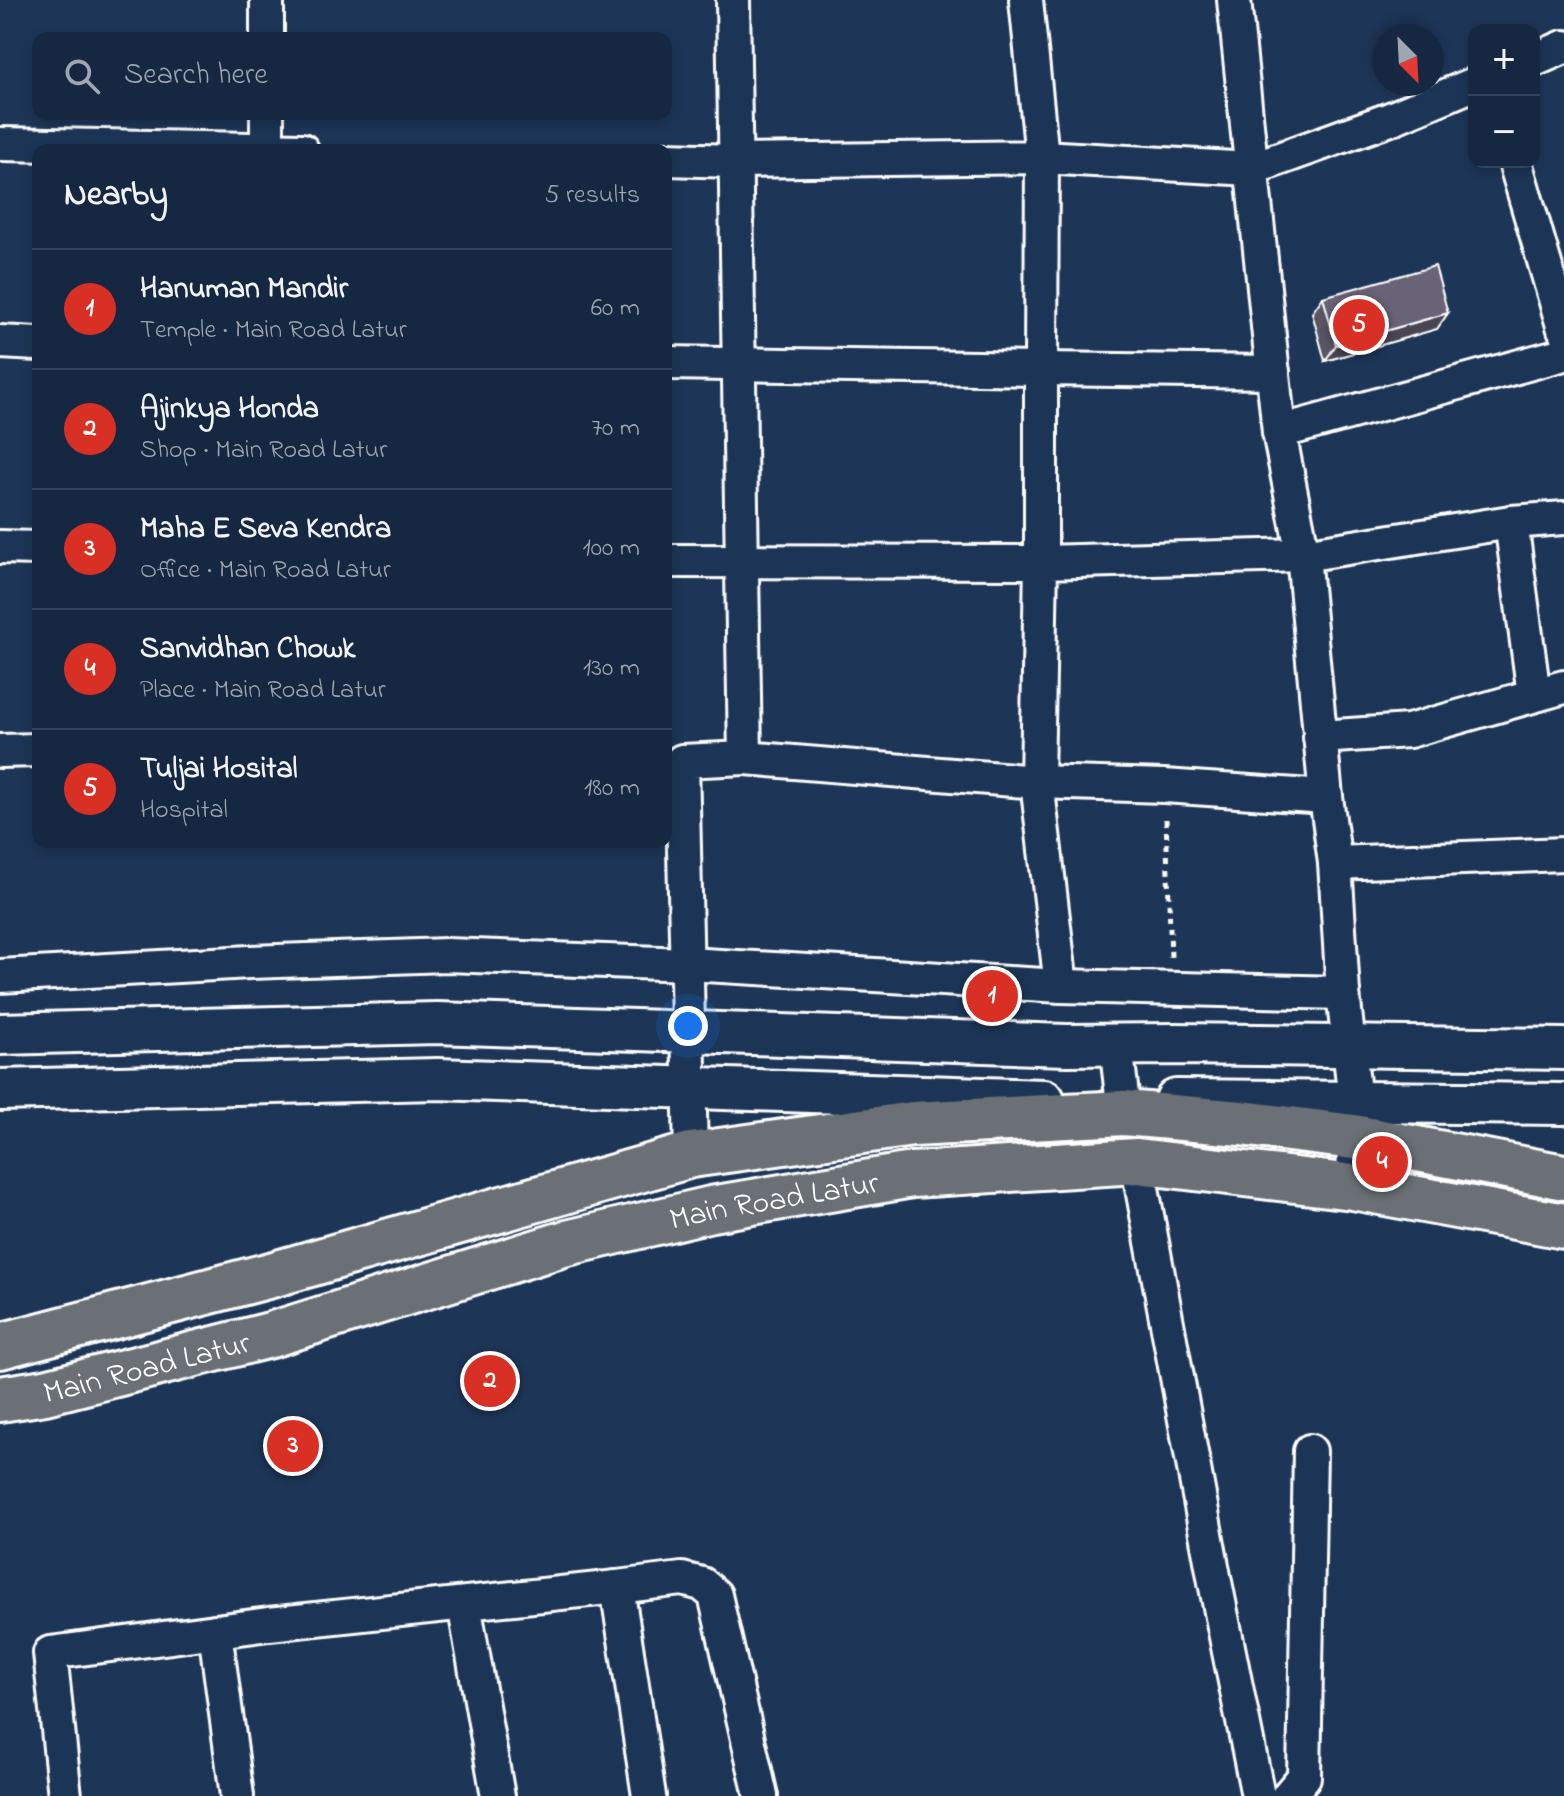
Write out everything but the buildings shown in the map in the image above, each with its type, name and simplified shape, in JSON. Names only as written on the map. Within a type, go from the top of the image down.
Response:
[{"type":"main road","name":"Main Road Latur","points":[[0,1346],[271,1275],[691,1155],[913,1124],[1123,1107],[1241,1123],[1354,1119],[1564,1177]]},
{"type":"main road","name":"Main Road Latur","points":[[0,1399],[45,1392],[270,1335],[563,1244],[711,1209],[912,1175],[1137,1161],[1353,1187],[1564,1226]]},
{"type":"street","points":[[267,0],[267,32]]},
{"type":"street","points":[[733,0],[745,758]]},
{"type":"street","points":[[1026,0],[1042,157],[1037,782],[1061,986]]},
{"type":"street","points":[[1234,0],[1279,432],[1303,555],[1335,863],[1354,1119],[1353,1187]]},
{"type":"street","points":[[1540,57],[1564,47]]},
{"type":"street","points":[[672,159],[1042,157],[1251,169],[1390,119],[1468,86]]},
{"type":"street","points":[[267,120],[267,144]]},
{"type":"street","points":[[0,144],[32,145]]},
{"type":"street","points":[[1517,168],[1564,329]]},
{"type":"street","points":[[0,342],[32,344]]},
{"type":"street","points":[[1279,432],[1564,354]]},
{"type":"street","points":[[672,363],[1273,372]]},
{"type":"street","points":[[672,561],[1041,562],[1303,555],[1511,522],[1564,518]]},
{"type":"street","points":[[1320,737],[1409,731],[1549,691],[1511,522]]},
{"type":"street","points":[[0,547],[32,548]]},
{"type":"street","points":[[0,751],[32,750]]},
{"type":"street","points":[[691,1155],[688,1088],[690,1032],[674,762],[745,758],[1037,782],[1164,786],[1326,797]]},
{"type":"street","points":[[1335,863],[1564,854]]},
{"type":"street","points":[[0,976],[447,955],[687,964],[1061,986],[1343,993]]},
{"type":"street","points":[[0,1034],[437,1023],[1067,1045],[1564,1049]]},
{"type":"street","points":[[0,1090],[437,1079],[1068,1101],[1123,1107],[1116,1044]]},
{"type":"street","points":[[1354,1119],[1564,1104]]},
{"type":"street","points":[[1137,1161],[1258,1796]]},
{"type":"street","points":[[1288,1796],[1304,1777],[1310,1451]]},
{"type":"street","points":[[65,1796],[50,1653],[215,1631],[682,1579],[702,1584],[715,1595],[761,1796]]},
{"type":"street","points":[[617,1587],[649,1796]]},
{"type":"street","points":[[464,1604],[498,1796]]},
{"type":"street","points":[[215,1631],[237,1796]]},
{"type":"path","points":[[1164,786],[1172,989]]},
{"type":"place","name":"Tuljai Hosital","points":[[1359,325]]},
{"type":"place","name":"Hanuman Mandir","points":[[992,996]]},
{"type":"place","name":"Sanvidhan Chowk","points":[[1382,1162]]},
{"type":"place","name":"Ajinkya Honda","points":[[490,1381]]},
{"type":"place","name":"Maha E Seva Kendra","points":[[293,1446]]}]
